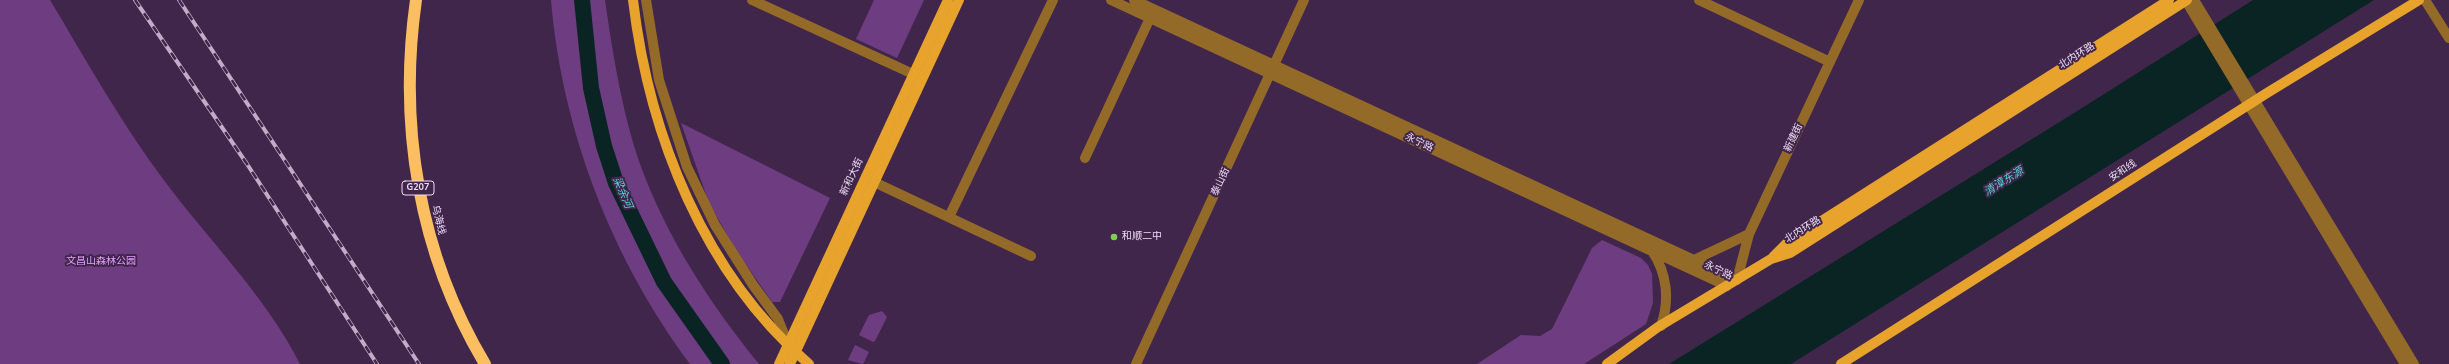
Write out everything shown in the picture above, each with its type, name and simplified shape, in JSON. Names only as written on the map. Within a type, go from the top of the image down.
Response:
[{"type":"highway","name":"乌海线","points":[[416,0],[411,35],[409,86],[410,138],[416,176],[429,233],[443,278],[468,334],[485,364]]},
{"type":"main road","points":[[634,0],[648,89],[678,176],[707,235],[740,289],[788,344],[809,364]]},
{"type":"main road","name":"新和大街","points":[[779,364],[948,0]]},
{"type":"main road","points":[[790,364],[959,0]]},
{"type":"main road","name":"北内环路","points":[[1771,259],[1787,243],[2169,0]]},
{"type":"main road","name":"北内环路","points":[[1771,259],[1790,253],[2188,0]]},
{"type":"main road","name":"安和线","points":[[1841,364],[2252,103],[2419,0]]},
{"type":"main road","points":[[1607,364],[1661,326],[1771,259]]},
{"type":"street","points":[[646,0],[659,80],[687,167],[715,225],[753,285],[778,319],[788,344]]},
{"type":"street","points":[[752,0],[913,74]]},
{"type":"street","points":[[949,217],[1053,0]]},
{"type":"street","name":"永宁路","points":[[1111,0],[1272,69],[1737,280]]},
{"type":"street","name":"永宁路","points":[[1134,0],[1272,69],[1727,286]]},
{"type":"street","name":"泰山街","points":[[1136,364],[1304,0]]},
{"type":"street","points":[[1699,0],[1830,62]]},
{"type":"street","name":"新建街","points":[[1737,280],[1749,234],[1859,0]]},
{"type":"street","points":[[2188,0],[2414,364]]},
{"type":"street","points":[[2425,0],[2449,38]]},
{"type":"street","points":[[1085,158],[1150,18]]},
{"type":"street","points":[[2252,103],[2405,364]]},
{"type":"street","points":[[874,182],[1031,256]]},
{"type":"street","points":[[1694,260],[1749,234]]},
{"type":"street","points":[[1652,251],[1661,267],[1666,288],[1664,313],[1661,326]]},
{"type":"green space","name":"文昌山森林公园","points":[[0,0],[50,0],[104,91],[148,158],[181,202],[253,291],[286,339],[300,364],[0,364]]},
{"type":"green space","points":[[551,0],[605,0],[621,92],[634,146],[644,176],[686,261],[721,314],[759,364],[690,364],[662,324],[637,281],[595,192],[579,145],[566,97],[557,49]]},
{"type":"green space","points":[[874,0],[924,0],[897,58],[856,39]]},
{"type":"green space","points":[[681,123],[830,198],[780,302],[772,302],[736,250],[709,203]]},
{"type":"green space","points":[[1602,240],[1641,258],[1648,265],[1652,274],[1653,303],[1646,324],[1584,364],[1477,364],[1521,335],[1540,336],[1552,329],[1592,248]]},
{"type":"green space","points":[[882,311],[887,317],[875,341],[873,342],[859,335],[869,315]]},
{"type":"green space","points":[[855,345],[869,352],[863,364],[848,360]]},
{"type":"water","name":"清漳东源","points":[[2253,0],[2374,0],[1791,364],[1669,364],[2074,113]]},
{"type":"waterway","name":"梁余河","points":[[582,0],[591,88],[604,146],[616,183],[664,282],[722,364]]},
{"type":"railway","points":[[135,0],[247,164],[377,364]]},
{"type":"railway","points":[[179,0],[419,364]]},
{"type":"place","name":"和顺二中","points":[[1114,237]]}]
